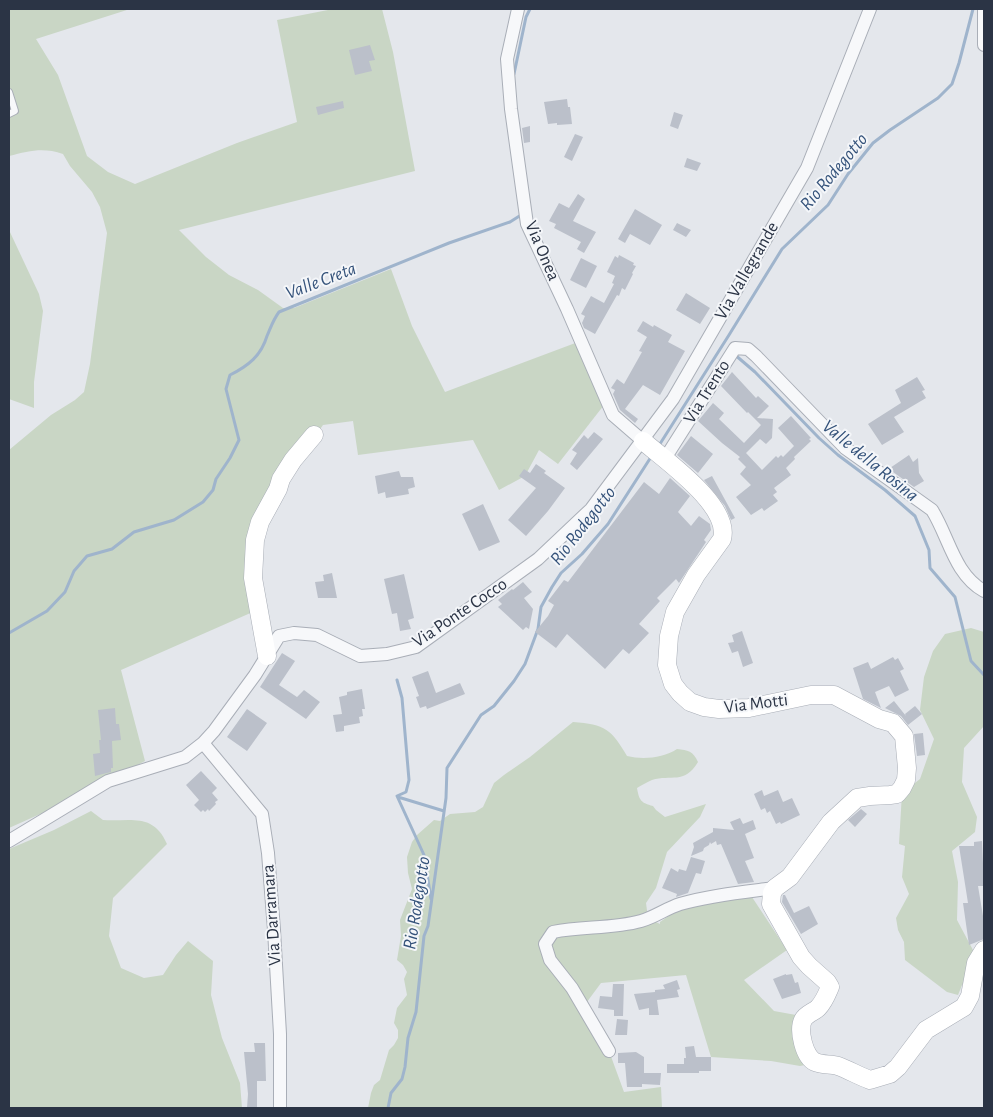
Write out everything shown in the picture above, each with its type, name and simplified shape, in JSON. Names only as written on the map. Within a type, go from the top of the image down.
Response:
[{"type":"street","name":"Via Onea","points":[[518,9],[507,59],[510,109],[528,224],[613,416],[654,451]]},
{"type":"street","name":"Via Vallegrande","points":[[654,451],[673,399],[807,168],[870,9]]},
{"type":"street","points":[[984,10],[984,45]]},
{"type":"street","name":"Via Trento","points":[[654,451],[733,352],[748,349],[845,448],[932,510],[956,560],[976,587],[984,591]]},
{"type":"street","points":[[267,656],[253,578],[255,540],[260,522],[278,489],[281,479],[293,460],[314,435]]},
{"type":"street","name":"Via Ponte Cocco","points":[[9,841],[108,780],[185,756],[203,743],[255,675],[278,636],[294,633],[317,635],[360,656],[387,654],[416,646],[538,559],[654,451]]},
{"type":"street","name":"Via Motti","points":[[654,451],[703,492],[723,525],[724,532],[722,539],[696,575],[675,612],[669,636],[667,665],[674,684],[680,693],[690,702],[704,708],[719,709],[749,708],[811,695],[834,695],[879,719],[893,723],[904,736],[907,768],[906,780],[897,794],[857,798],[831,822],[790,877],[776,888]]},
{"type":"street","name":"Via Darramara","points":[[203,743],[262,814],[268,853],[274,930],[280,1034],[280,1108]]},
{"type":"street","points":[[776,888],[772,893],[771,904],[801,956],[830,987],[818,1007],[802,1021],[801,1027],[804,1044],[809,1056],[814,1062],[836,1066],[870,1080],[890,1074],[898,1067],[926,1030],[964,1007],[970,996],[976,963],[984,950]]},
{"type":"street","points":[[610,1051],[572,988],[550,960],[545,944],[553,932],[573,928],[607,928],[643,920],[679,904],[776,888]]},
{"type":"lane","points":[[9,92],[15,111],[9,114]]},
{"type":"green space","points":[[9,9],[130,9],[36,39],[58,75],[87,156],[108,172],[135,184],[237,143],[297,122],[277,20],[333,9],[382,9],[393,52],[415,171],[179,230],[206,257],[229,275],[258,290],[283,308],[294,308],[391,269],[412,326],[445,392],[578,342],[604,405],[558,464],[539,450],[525,476],[499,490],[473,440],[358,455],[353,421],[323,425],[278,490],[256,551],[255,611],[121,670],[145,761],[67,802],[9,828],[9,450],[51,415],[84,392],[90,364],[107,233],[100,207],[92,192],[70,166],[63,154],[42,150],[9,156]]},
{"type":"green space","points":[[9,230],[39,294],[43,311],[34,382],[34,408],[9,399]]},
{"type":"green space","points":[[971,628],[984,632],[984,726],[964,748],[962,782],[977,817],[975,832],[952,851],[958,882],[957,920],[982,967],[962,985],[958,995],[947,992],[905,960],[904,942],[898,930],[896,918],[909,894],[902,877],[905,846],[899,844],[902,793],[920,779],[934,739],[920,710],[924,677],[933,651],[945,634]]},
{"type":"green space","points":[[573,722],[593,725],[606,730],[617,740],[627,756],[653,757],[677,749],[694,755],[698,762],[688,774],[659,778],[637,788],[641,800],[653,806],[665,817],[706,804],[700,817],[667,852],[656,888],[646,903],[648,918],[660,924],[660,922],[694,898],[748,891],[787,950],[744,980],[774,1011],[796,1015],[794,1028],[810,1064],[800,1066],[771,1061],[711,1057],[686,975],[601,983],[581,1010],[609,1051],[624,1092],[661,1087],[662,1108],[368,1108],[371,1093],[374,1085],[380,1080],[389,1050],[398,1038],[398,1030],[394,1023],[397,1008],[407,995],[404,979],[407,972],[397,960],[401,936],[400,920],[412,889],[407,857],[412,842],[434,820],[440,821],[450,814],[475,812],[483,807],[494,783]]},
{"type":"green space","points":[[91,811],[103,820],[131,820],[148,823],[155,827],[167,844],[113,898],[109,936],[121,968],[144,978],[163,975],[188,941],[213,961],[211,995],[222,1038],[240,1083],[242,1108],[9,1108],[9,849],[54,830]]},
{"type":"building","points":[[370,45],[375,60],[369,61],[372,71],[355,75],[349,50]]},
{"type":"building","points":[[567,99],[572,124],[548,124],[544,102]]},
{"type":"building","points":[[343,101],[344,108],[318,115],[316,107]]},
{"type":"building","points":[[674,112],[683,115],[678,129],[670,126]]},
{"type":"building","points":[[530,126],[530,142],[524,143],[522,128]]},
{"type":"building","points":[[575,134],[583,137],[572,161],[564,157]]},
{"type":"building","points":[[687,158],[701,163],[697,171],[684,167]]},
{"type":"building","points":[[578,194],[585,199],[573,221],[596,232],[584,253],[577,249],[581,242],[554,228],[556,224],[549,221],[559,203],[569,208]]},
{"type":"building","points":[[635,209],[662,225],[650,245],[630,234],[625,243],[618,239]]},
{"type":"building","points":[[677,223],[691,230],[686,237],[673,230]]},
{"type":"building","points":[[619,255],[636,266],[625,290],[622,288],[619,296],[617,295],[595,334],[584,328],[582,323],[585,316],[581,314],[591,296],[604,303],[614,284],[612,283],[615,276],[607,272],[615,256],[618,258]]},
{"type":"building","points":[[581,258],[597,266],[586,288],[570,280]]},
{"type":"building","points":[[686,293],[710,308],[700,324],[676,310]]},
{"type":"building","points":[[643,321],[672,335],[668,342],[685,351],[660,395],[643,385],[625,409],[638,419],[635,423],[620,410],[613,394],[615,390],[611,388],[617,379],[624,384],[642,352],[639,351],[647,337],[637,331]]},
{"type":"building","points":[[732,372],[756,398],[758,396],[769,406],[757,418],[773,419],[772,438],[766,444],[760,439],[746,453],[762,470],[776,456],[778,458],[781,455],[783,457],[794,446],[778,428],[791,416],[811,438],[809,439],[811,441],[794,457],[795,459],[786,468],[791,475],[774,488],[777,492],[773,495],[778,501],[764,511],[762,508],[751,515],[736,497],[751,485],[740,474],[746,467],[738,459],[740,457],[698,421],[713,403],[724,413],[719,419],[744,443],[761,425],[721,386]]},
{"type":"building","points":[[917,377],[925,390],[922,391],[926,398],[894,417],[904,432],[882,445],[868,424],[901,403],[895,390]]},
{"type":"building","points":[[594,432],[603,439],[577,470],[570,464],[577,453],[572,450],[584,435],[588,439]]},
{"type":"building","points":[[691,436],[713,454],[698,473],[677,455]]},
{"type":"building","points":[[909,455],[913,462],[918,458],[919,473],[924,481],[914,487],[890,468]]},
{"type":"building","points":[[536,464],[546,471],[544,473],[565,488],[526,536],[508,520],[536,488],[519,476],[524,469],[530,473]]},
{"type":"building","points":[[399,471],[401,477],[413,477],[415,487],[408,489],[409,494],[386,498],[385,492],[378,494],[375,476]]},
{"type":"building","points":[[712,476],[735,518],[731,520],[725,506],[704,480]]},
{"type":"building","points":[[670,478],[690,496],[678,512],[691,526],[699,516],[710,524],[711,530],[704,540],[706,542],[679,583],[676,579],[657,598],[660,601],[639,624],[649,633],[629,654],[623,649],[605,669],[567,634],[556,648],[535,632],[554,605],[548,601],[564,580],[568,582],[644,482],[659,494]]},
{"type":"building","points":[[483,504],[500,542],[479,551],[462,514]]},
{"type":"building","points":[[332,573],[337,598],[318,598],[315,582],[324,581],[323,575]]},
{"type":"building","points":[[404,574],[414,618],[408,620],[411,629],[400,631],[397,613],[392,614],[384,579]]},
{"type":"building","points":[[523,582],[532,592],[524,598],[533,609],[529,629],[526,627],[523,630],[498,607],[502,604],[498,600]]},
{"type":"building","points":[[742,631],[753,663],[743,667],[738,651],[732,653],[728,643],[734,642],[732,635]]},
{"type":"building","points":[[282,653],[295,661],[279,685],[297,697],[304,690],[320,702],[306,719],[260,687]]},
{"type":"building","points":[[893,657],[895,660],[898,658],[904,669],[900,671],[909,690],[895,697],[889,686],[875,692],[881,708],[863,699],[853,668],[868,662],[871,669]]},
{"type":"building","points":[[428,671],[436,693],[460,683],[465,694],[427,709],[426,706],[420,708],[416,697],[419,696],[412,677]]},
{"type":"building","points":[[362,689],[365,709],[362,709],[363,716],[359,717],[360,723],[344,726],[344,731],[336,732],[333,715],[342,714],[339,697],[347,695],[347,692]]},
{"type":"building","points":[[894,701],[906,716],[905,714],[915,706],[922,714],[908,725],[901,716],[885,708]]},
{"type":"building","points":[[115,708],[116,724],[119,724],[121,740],[112,741],[113,768],[111,768],[111,772],[95,776],[93,754],[100,753],[99,740],[101,740],[98,710]]},
{"type":"building","points":[[247,709],[267,723],[247,751],[227,737]]},
{"type":"building","points":[[923,733],[925,755],[917,756],[914,734]]},
{"type":"building","points":[[201,771],[217,788],[212,793],[218,800],[215,802],[216,804],[209,811],[208,809],[205,812],[203,810],[201,812],[194,805],[199,800],[186,785]]},
{"type":"building","points":[[762,790],[764,796],[778,790],[783,802],[792,798],[800,815],[781,824],[780,822],[776,824],[770,811],[767,813],[765,808],[761,810],[754,794]]},
{"type":"building","points":[[861,809],[867,814],[855,827],[848,820]]},
{"type":"building","points":[[740,818],[743,824],[753,820],[756,829],[745,834],[754,858],[745,861],[754,882],[738,884],[721,844],[717,845],[716,841],[711,844],[710,842],[703,851],[691,856],[694,847],[693,843],[713,832],[713,828],[734,830],[730,822]]},
{"type":"building","points":[[982,841],[984,886],[978,886],[984,922],[984,939],[969,945],[963,903],[968,903],[959,846],[974,846],[974,842]]},
{"type":"building","points":[[691,857],[705,861],[701,874],[696,873],[688,893],[676,897],[677,894],[662,888],[671,868],[678,872],[679,869],[686,871]]},
{"type":"building","points":[[783,895],[785,895],[794,913],[809,906],[818,924],[801,934],[782,902]]},
{"type":"building","points":[[786,974],[792,974],[795,983],[798,982],[801,993],[782,999],[773,979]]},
{"type":"building","points":[[677,980],[680,989],[677,990],[679,997],[657,1000],[659,1015],[649,1015],[649,1008],[639,1010],[634,994],[665,989],[663,985]]},
{"type":"building","points":[[613,984],[624,984],[623,1016],[614,1016],[614,1010],[598,1008],[600,996],[612,997]]},
{"type":"building","points":[[617,1019],[628,1020],[627,1035],[615,1035]]},
{"type":"building","points":[[254,1043],[265,1043],[266,1081],[257,1081],[257,1108],[247,1108],[248,1094],[244,1052],[255,1052]]},
{"type":"building","points":[[694,1046],[696,1057],[711,1057],[711,1071],[667,1073],[667,1064],[684,1064],[684,1058],[686,1058],[685,1047]]},
{"type":"building","points":[[636,1052],[644,1057],[644,1073],[661,1073],[660,1085],[642,1084],[642,1087],[627,1087],[625,1063],[618,1063],[618,1053]]},
{"type":"waterway","name":"Valle Creta","points":[[514,74],[526,17],[530,9]]},
{"type":"waterway","name":"Rio Rodegotto","points":[[658,447],[782,249],[828,205],[848,174],[873,143],[938,98],[952,84],[973,9]]},
{"type":"waterway","name":"Valle Creta","points":[[9,633],[47,611],[65,592],[74,571],[87,556],[112,549],[134,532],[174,520],[203,502],[213,490],[216,479],[239,440],[226,389],[230,375],[243,368],[257,355],[279,312],[449,243],[510,222],[521,215]]},
{"type":"waterway","name":"Valle della Rosina","points":[[734,354],[755,372],[819,438],[915,516],[929,550],[930,568],[955,597],[971,661],[984,675]]},
{"type":"waterway","name":"Rio Rodegotto","points":[[388,1108],[391,1093],[402,1079],[408,1038],[416,1012],[424,936],[428,926],[446,798],[447,768],[481,715],[494,706],[525,664],[538,629],[541,607],[561,573],[582,554],[608,524],[651,457]]},
{"type":"waterway","points":[[397,680],[402,698],[409,780],[406,792],[397,796]]},
{"type":"waterway","points":[[397,796],[424,855],[431,899]]},
{"type":"waterway","points":[[398,797],[444,811]]}]
